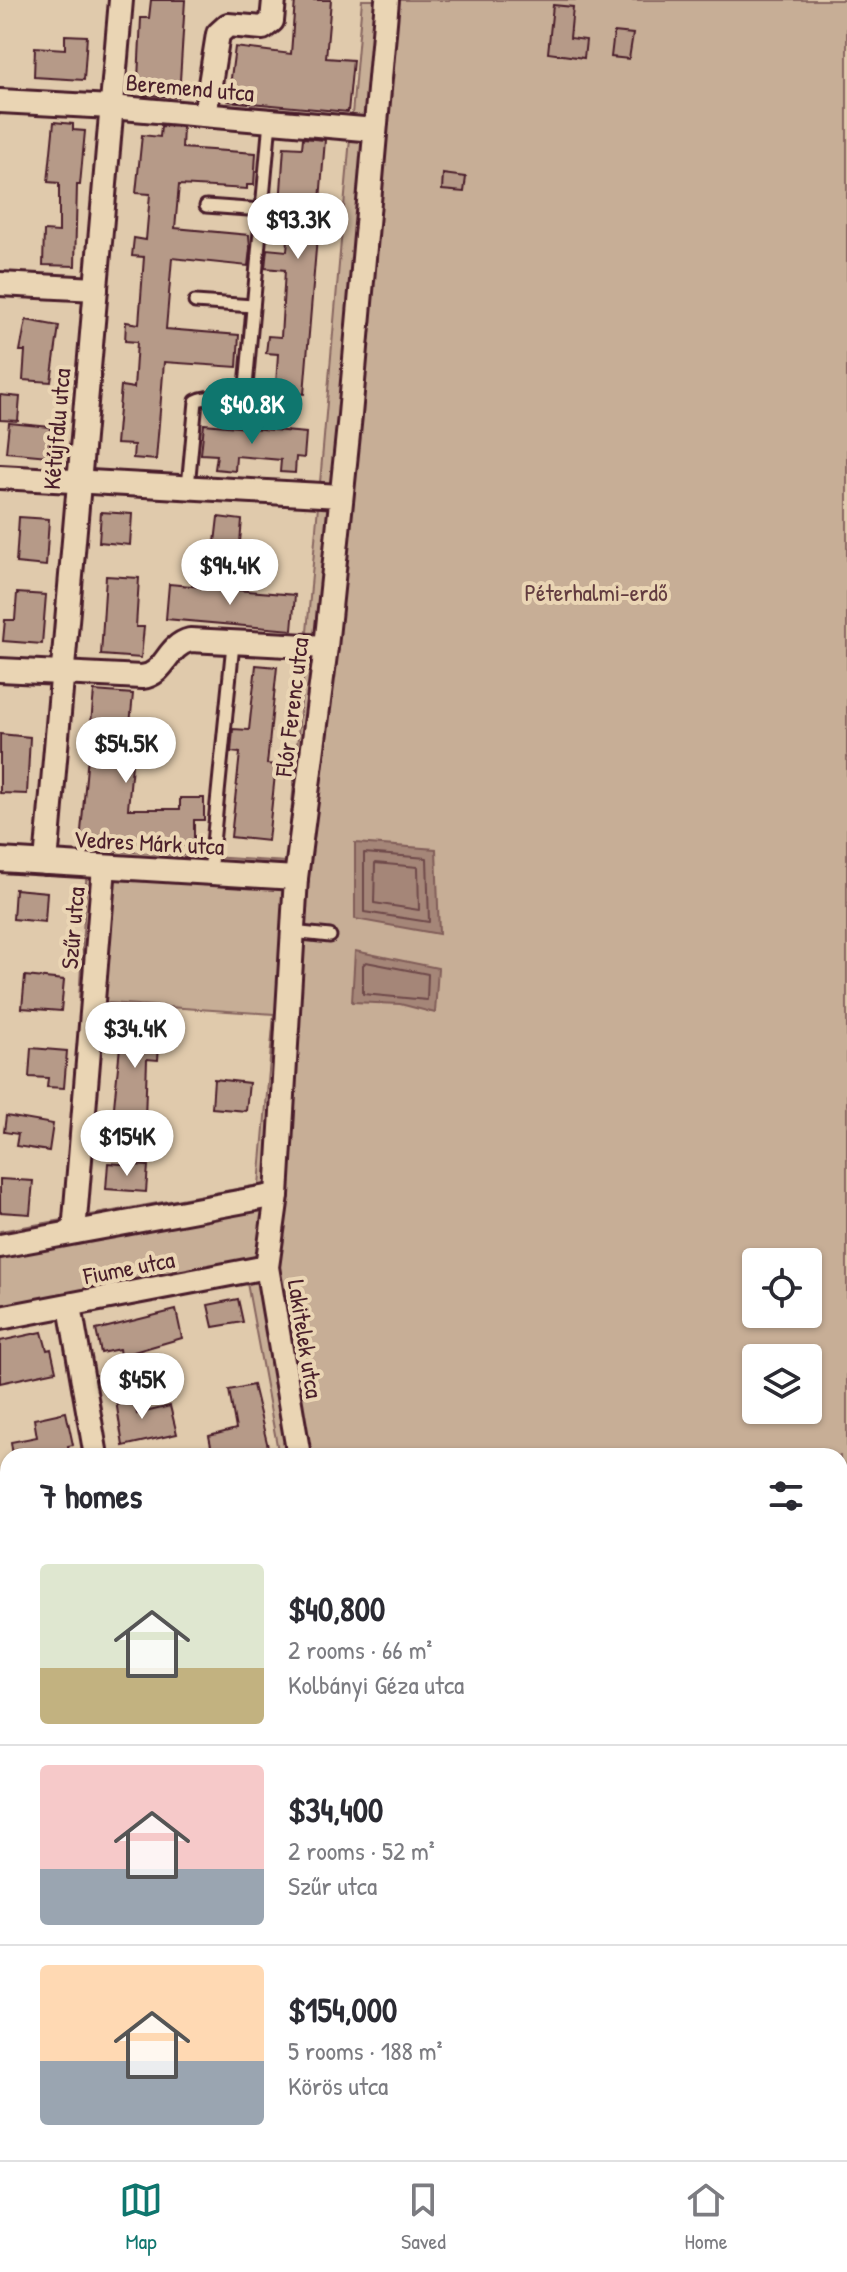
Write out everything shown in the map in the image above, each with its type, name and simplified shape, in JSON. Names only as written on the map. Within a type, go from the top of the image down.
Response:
[{"type":"street","name":"Kétújfalu utca","points":[[46,863],[121,0]]},
{"type":"street","points":[[205,115],[218,34],[228,25],[263,28],[272,21],[274,0]]},
{"type":"street","name":"Flór Ferenc utca","points":[[273,1230],[296,878],[326,647],[387,0]]},
{"type":"street","name":"Beremend utca","points":[[0,101],[111,107],[375,130]]},
{"type":"street","points":[[0,284],[96,289]]},
{"type":"street","points":[[0,477],[340,496]]},
{"type":"street","points":[[0,670],[149,676],[161,668],[172,648],[180,642],[326,647]]},
{"type":"street","name":"Vedres Márk utca","points":[[0,860],[296,878]]},
{"type":"street","name":"Szűr utca","points":[[74,1232],[104,867]]},
{"type":"street","points":[[0,1246],[277,1195]]},
{"type":"street","name":"Lakitelek utca","points":[[273,1230],[267,1267],[298,1448]]},
{"type":"street","name":"Fiume utca","points":[[0,1318],[267,1267]]},
{"type":"street","points":[[70,1306],[95,1448]]},
{"type":"lane","points":[[188,487],[194,406],[200,398],[231,397],[242,393],[246,386],[270,121]]},
{"type":"lane","points":[[206,206],[262,210]]},
{"type":"lane","points":[[195,302],[253,306]]},
{"type":"lane","points":[[210,873],[233,644]]},
{"type":"lane","points":[[292,932],[330,936]]},
{"type":"green space","name":"Péterhalmi-erdő","points":[[362,0],[847,0],[847,1448],[278,1448],[247,1283],[0,1330],[0,1231],[259,1185],[274,1014],[79,1001],[88,849],[287,862]]},
{"type":"water","points":[[355,843],[436,849],[439,934],[355,919]]},
{"type":"water","points":[[355,951],[438,968],[435,1013],[400,1004],[352,1002]]},
{"type":"building","points":[[151,0],[185,0],[179,97],[145,95],[146,80],[138,79],[141,18],[149,18]]},
{"type":"building","points":[[295,0],[331,0],[326,58],[353,60],[348,112],[228,101],[235,47],[291,54]]},
{"type":"building","points":[[553,5],[573,7],[570,38],[586,40],[584,58],[548,53]]},
{"type":"building","points":[[614,32],[633,34],[629,59],[611,57]]},
{"type":"building","points":[[65,35],[87,36],[84,80],[34,77],[35,47],[65,49]]},
{"type":"building","points":[[54,122],[73,124],[73,130],[85,131],[80,185],[77,185],[75,266],[43,265],[44,231],[59,232],[59,183],[48,182]]},
{"type":"building","points":[[161,126],[183,127],[182,148],[256,153],[254,185],[247,185],[247,189],[179,185],[175,228],[249,235],[250,248],[248,266],[172,258],[166,329],[239,335],[237,367],[164,362],[156,460],[133,458],[134,445],[116,444],[121,386],[134,388],[137,342],[125,341],[126,322],[139,324],[144,257],[132,256],[134,238],[146,240],[150,194],[136,193],[142,135],[160,137]]},
{"type":"building","points":[[303,138],[325,140],[304,394],[281,392],[282,385],[276,385],[278,354],[266,353],[268,336],[281,337],[285,270],[265,268],[267,249],[287,251],[291,206],[280,205],[284,147],[302,148]]},
{"type":"building","points":[[443,174],[466,177],[464,192],[442,190]]},
{"type":"building","points":[[26,320],[59,326],[51,382],[23,380],[25,351],[20,351]]},
{"type":"building","points":[[0,395],[20,397],[18,421],[0,420]]},
{"type":"building","points":[[9,423],[50,427],[48,456],[6,452]]},
{"type":"building","points":[[204,424],[306,433],[304,458],[296,457],[295,473],[280,472],[281,460],[236,456],[235,471],[215,469],[217,455],[201,454]]},
{"type":"building","points":[[101,512],[132,514],[130,545],[99,542]]},
{"type":"building","points":[[19,517],[49,519],[46,566],[16,563]]},
{"type":"building","points":[[218,517],[242,520],[240,542],[258,544],[256,566],[213,560]]},
{"type":"building","points":[[106,576],[139,578],[136,627],[144,627],[141,658],[101,655]]},
{"type":"building","points":[[169,584],[295,595],[292,630],[166,619]]},
{"type":"building","points":[[17,593],[46,595],[42,644],[3,641],[5,620],[15,620]]},
{"type":"building","points":[[256,665],[277,667],[267,764],[276,765],[268,841],[231,837],[240,753],[231,752],[233,729],[249,730]]},
{"type":"building","points":[[94,691],[133,694],[130,725],[145,726],[144,742],[134,742],[128,809],[180,809],[180,798],[204,798],[204,820],[194,820],[194,846],[80,842]]},
{"type":"building","points":[[0,734],[30,737],[27,794],[0,793]]},
{"type":"building","points":[[15,889],[47,892],[45,922],[13,919]]},
{"type":"building","points":[[25,976],[64,980],[61,1011],[22,1008]]},
{"type":"building","points":[[122,1026],[167,1030],[166,1045],[159,1045],[158,1060],[147,1059],[145,1120],[113,1117]]},
{"type":"building","points":[[31,1048],[67,1051],[64,1088],[47,1087],[48,1078],[29,1077]]},
{"type":"building","points":[[214,1079],[249,1083],[246,1111],[212,1108]]},
{"type":"building","points":[[6,1116],[53,1124],[49,1151],[16,1146],[18,1134],[4,1132]]},
{"type":"building","points":[[108,1163],[148,1166],[146,1192],[106,1189]]},
{"type":"building","points":[[0,1179],[33,1181],[30,1214],[0,1212]]},
{"type":"building","points":[[238,1299],[243,1322],[213,1327],[208,1305]]},
{"type":"building","points":[[176,1310],[182,1338],[120,1356],[119,1349],[101,1353],[96,1330]]},
{"type":"building","points":[[42,1332],[47,1350],[51,1349],[56,1371],[0,1383],[0,1341]]},
{"type":"building","points":[[253,1385],[268,1448],[211,1448],[209,1436],[236,1429],[229,1390]]},
{"type":"building","points":[[132,1390],[137,1414],[170,1406],[177,1434],[123,1446],[115,1394]]},
{"type":"building","points":[[66,1412],[73,1445],[68,1448],[12,1448],[11,1442],[37,1437],[34,1419]]}]
